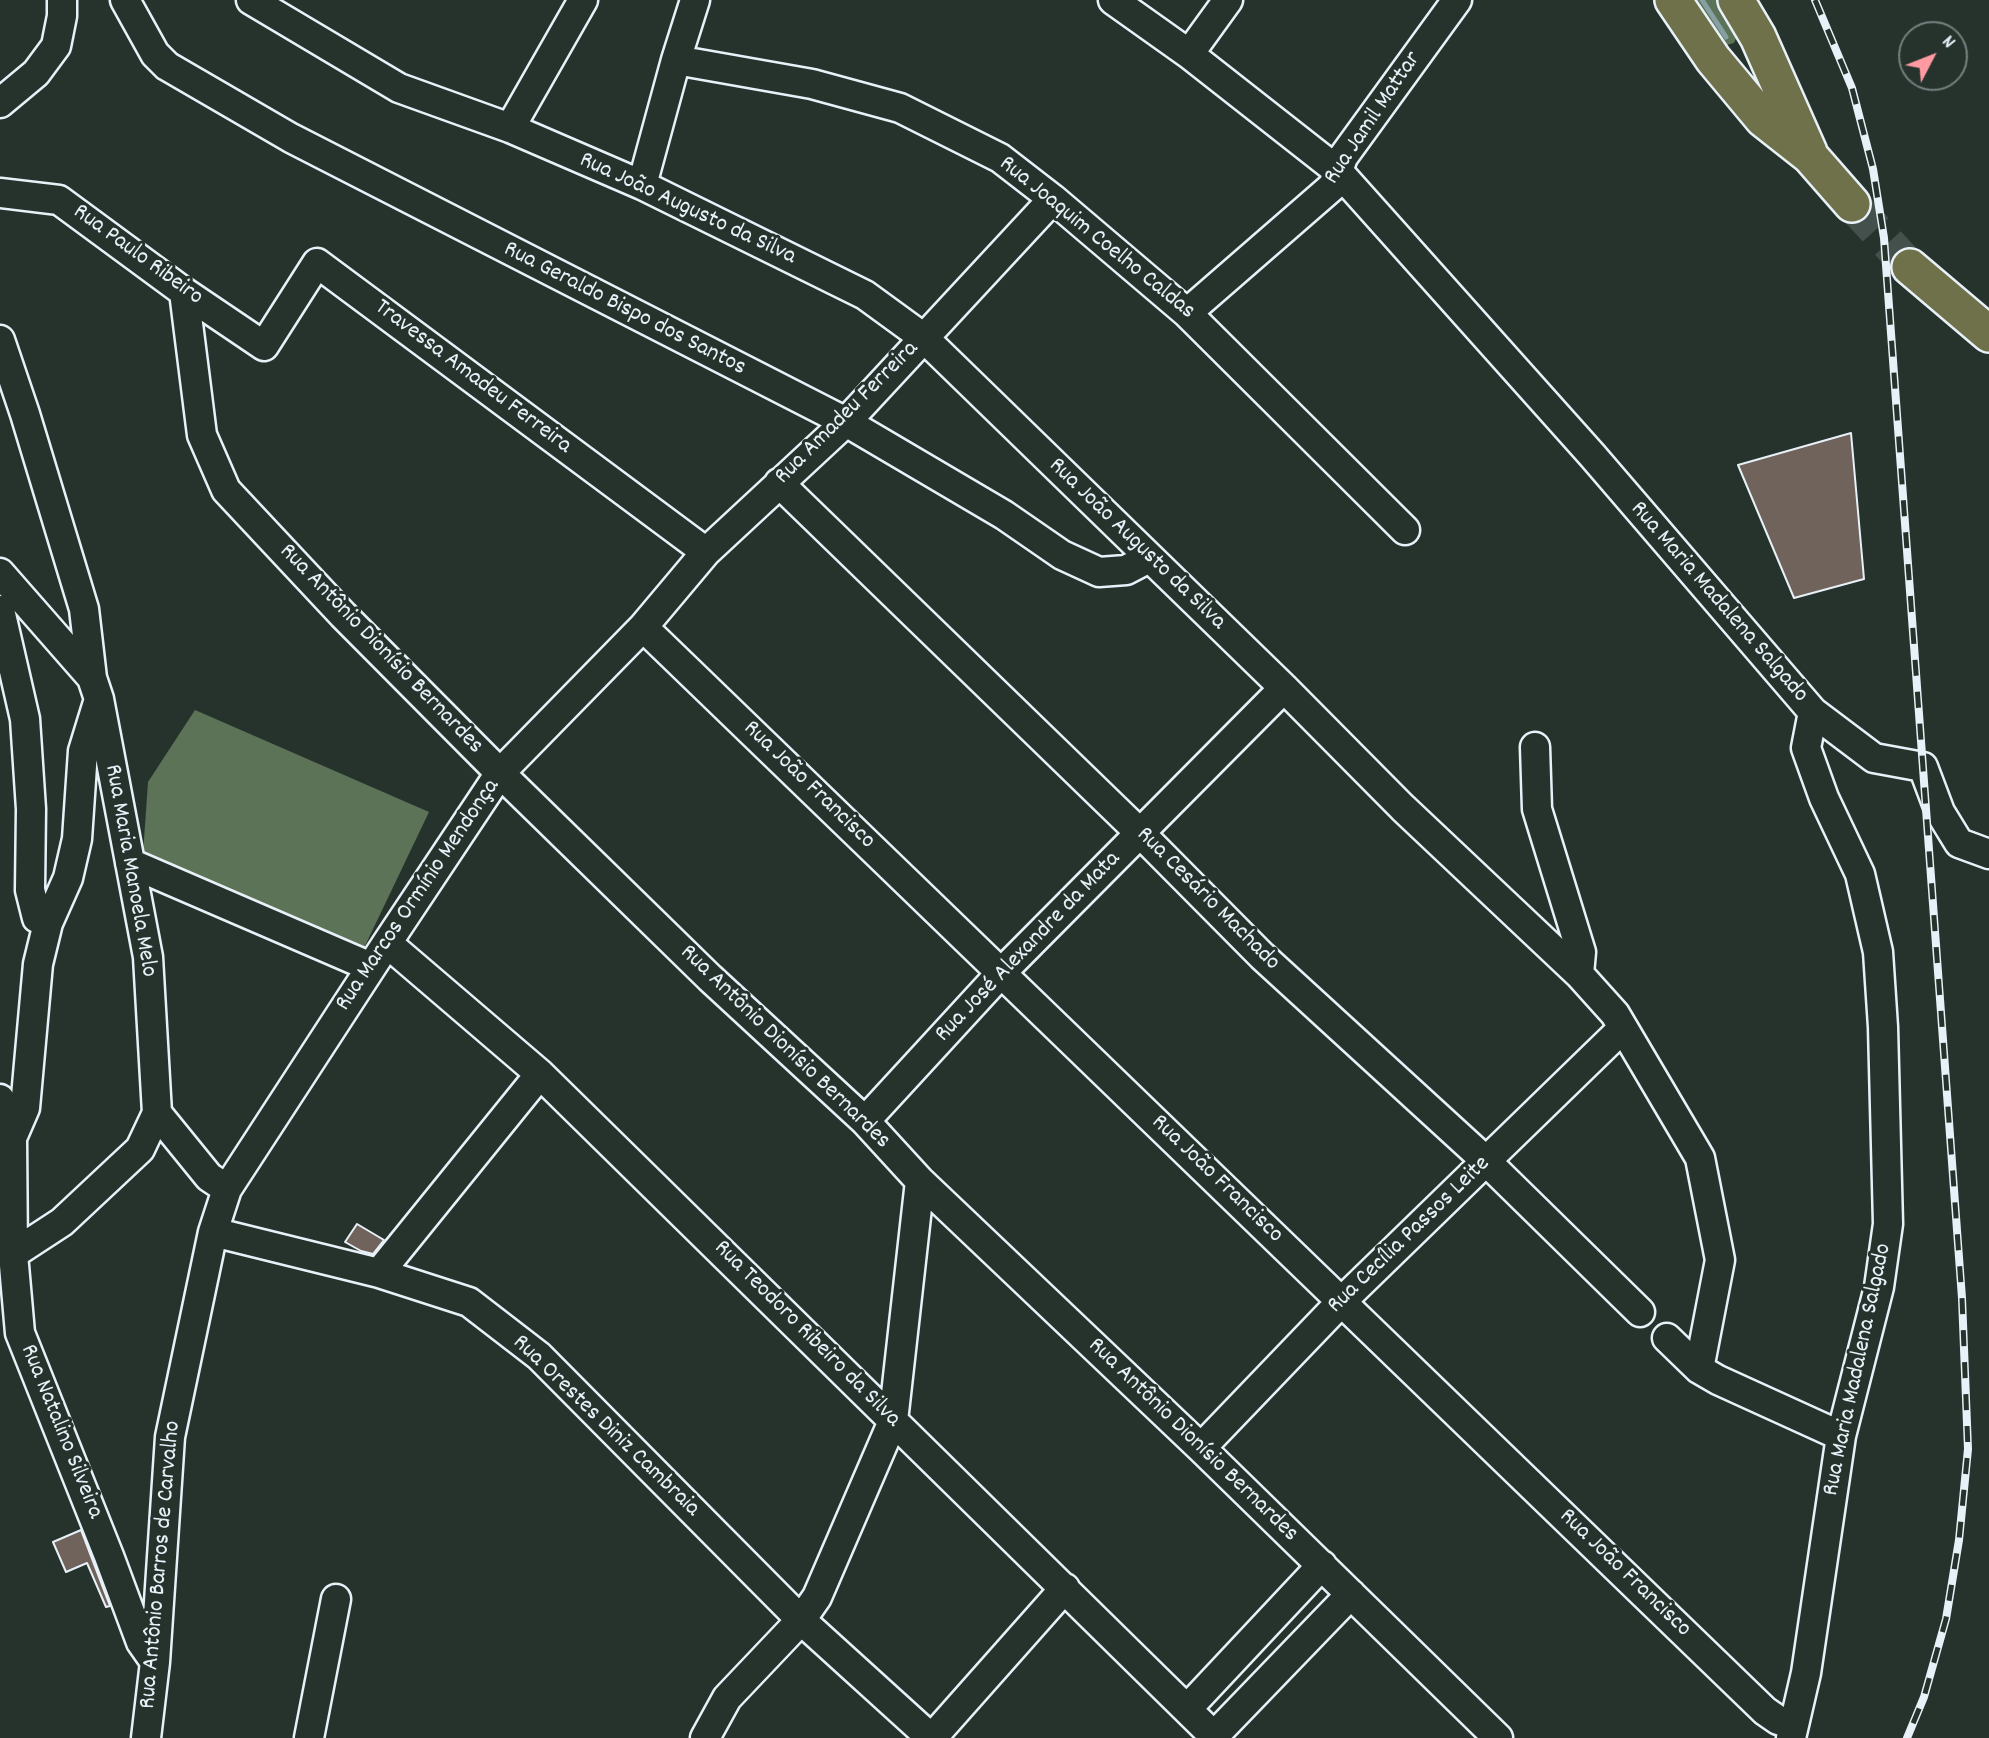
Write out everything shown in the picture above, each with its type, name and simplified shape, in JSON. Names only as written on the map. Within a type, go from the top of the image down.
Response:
[{"type":"main road","points":[[1673,0],[1713,59],[1763,120],[1810,156],[1852,204]]},
{"type":"main road","points":[[1736,0],[1758,37],[1810,156]]},
{"type":"main road","points":[[1713,59],[1725,62],[1735,60],[1745,55],[1758,37]]},
{"type":"main road","points":[[1910,267],[1989,334]]},
{"type":"street","points":[[0,103],[36,74],[56,46],[62,0]]},
{"type":"street","name":"Rua Geraldo Bispo dos Santos","points":[[125,0],[155,54],[167,66],[290,138],[846,422],[1004,515],[1062,555],[1098,572],[1126,570],[1149,558]]},
{"type":"street","name":"Rua João Augusto da Silva","points":[[251,0],[399,88],[510,128],[642,185],[865,295],[924,338],[1284,688],[1403,808],[1578,974],[1615,1014],[1700,1158],[1720,1261],[1699,1369]]},
{"type":"street","points":[[510,128],[583,0]]},
{"type":"street","points":[[642,185],[695,0]]},
{"type":"street","name":"Rua Maria Madalena Salgado","points":[[1113,0],[1189,54],[1338,170],[1592,455],[1813,712],[1806,748],[1824,799],[1860,874],[1878,952],[1883,1027],[1888,1224],[1880,1287],[1841,1436],[1806,1673],[1793,1731]]},
{"type":"street","points":[[1189,54],[1228,0]]},
{"type":"street","name":"Rua Jamil Mattar","points":[[1187,313],[1333,186],[1343,157],[1453,1]]},
{"type":"street","name":"Rua Joaquim Coelho Caldas","points":[[676,60],[811,84],[900,108],[1000,158],[1053,199],[1187,313],[1405,530]]},
{"type":"street","name":"Rua Paulo Ribeiro","points":[[0,193],[59,200],[184,292],[264,346]]},
{"type":"street","name":"Rua Amadeu Ferreira","points":[[643,627],[706,552],[846,422],[1053,199]]},
{"type":"street","name":"Travessa Amadeu Ferreira","points":[[264,346],[317,263],[706,552]]},
{"type":"street","name":"Rua Antônio Dionísio Bernardes","points":[[184,292],[202,435],[226,491],[343,615],[500,773],[710,978],[865,1121],[920,1181],[1201,1448],[1498,1738]]},
{"type":"street","name":"Rua Maria Manoela Melo","points":[[0,340],[84,609],[96,688],[148,957],[157,1113],[140,1149],[62,1222],[13,1254]]},
{"type":"street","name":"Rua Cesário Machado","points":[[779,483],[1140,833],[1262,956],[1486,1161],[1640,1312]]},
{"type":"street","points":[[0,573],[96,688]]},
{"type":"street","points":[[48,923],[37,918],[30,890],[31,810],[25,719],[0,611],[27,605],[54,612],[84,609]]},
{"type":"street","name":"Rua Marcos Ormínio Mendonça","points":[[227,1189],[500,773],[643,627]]},
{"type":"street","name":"Rua João Francisco","points":[[643,627],[1765,1711],[1793,1731]]},
{"type":"street","name":"Rua Natalino Silveira","points":[[96,688],[83,751],[77,839],[68,878],[48,923],[38,964],[25,1108],[12,1138],[13,1254],[20,1334],[141,1642],[155,1662]]},
{"type":"street","name":"Rua José Alexandre da Mata","points":[[865,1121],[1002,972],[1284,688]]},
{"type":"street","points":[[1813,712],[1874,758],[1923,766],[1940,812],[1959,843],[1989,853]]},
{"type":"street","points":[[1535,747],[1537,809],[1581,952],[1578,974]]},
{"type":"street","points":[[130,863],[371,967]]},
{"type":"street","name":"Rua Teodoro Ribeiro da Silva","points":[[387,943],[540,1074],[1215,1737]]},
{"type":"street","name":"Rua Cecília Passos Leite","points":[[1201,1448],[1342,1301],[1623,1028]]},
{"type":"street","points":[[379,1273],[540,1074]]},
{"type":"street","points":[[0,1099],[12,1138]]},
{"type":"street","points":[[157,1113],[209,1177],[227,1189]]},
{"type":"street","points":[[705,1738],[727,1698],[801,1620],[817,1597],[893,1420],[920,1181]]},
{"type":"street","name":"Rua Antônio Barros de Carvalho","points":[[146,1738],[155,1662],[170,1437],[213,1232],[227,1189]]},
{"type":"street","name":"Rua Orestes Diniz Cambraia","points":[[213,1232],[379,1273],[470,1302],[539,1356],[801,1620],[931,1738]]},
{"type":"street","points":[[1667,1338],[1699,1369],[1718,1380],[1841,1436]]},
{"type":"street","points":[[1187,1709],[1322,1565]]},
{"type":"street","points":[[931,1738],[1065,1588]]},
{"type":"street","points":[[1215,1737],[1351,1594]]},
{"type":"street","points":[[309,1738],[336,1600]]},
{"type":"green space","points":[[1689,0],[1719,0],[1737,36],[1734,43],[1723,46]]},
{"type":"green space","points":[[195,710],[429,812],[363,950],[143,854],[148,782]]},
{"type":"building","points":[[1851,433],[1864,579],[1794,598],[1738,465]]},
{"type":"building","points":[[357,1224],[384,1240],[373,1254],[345,1242]]},
{"type":"building","points":[[81,1530],[110,1606],[106,1607],[87,1563],[66,1572],[53,1542]]},
{"type":"waterway","points":[[1702,0],[1726,37]]},
{"type":"tunnel","points":[[1852,204],[1910,267]]},
{"type":"railway","points":[[1815,0],[1852,88],[1873,169],[1884,238],[1962,1298],[1968,1449],[1959,1540],[1946,1619],[1924,1697],[1907,1738]]}]
